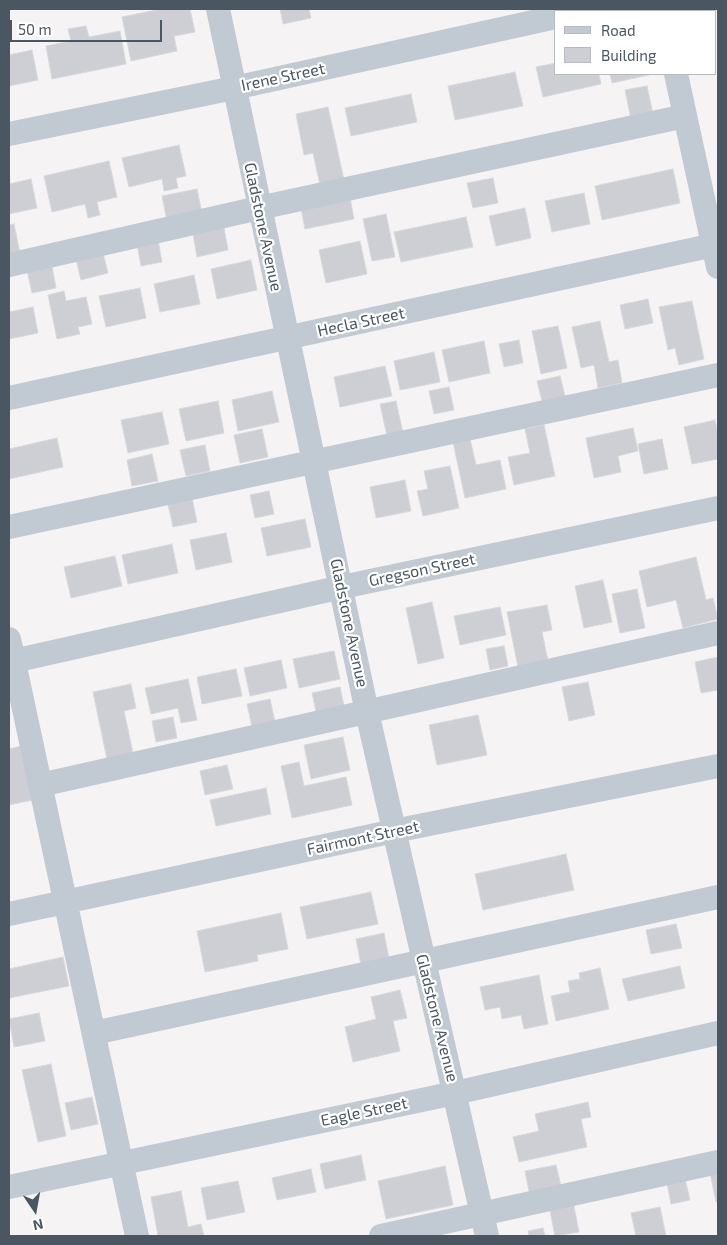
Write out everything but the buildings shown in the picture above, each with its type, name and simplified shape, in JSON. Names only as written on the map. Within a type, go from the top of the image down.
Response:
[{"type":"street","name":"Gladstone Avenue","points":[[218,9],[286,339],[342,587],[367,712],[484,1226]]},
{"type":"street","name":"Irene Street","points":[[9,134],[234,88],[554,17]]},
{"type":"street","points":[[676,75],[716,256]]},
{"type":"street","points":[[9,265],[259,208],[685,116]]},
{"type":"street","name":"Hecla Street","points":[[9,398],[286,339],[716,256]]},
{"type":"street","points":[[9,527],[718,374]]},
{"type":"street","name":"Gregson Street","points":[[10,654],[718,508]]},
{"type":"street","points":[[40,785],[718,633]]},
{"type":"street","points":[[10,654],[137,1236]]},
{"type":"street","name":"Fairmont Street","points":[[9,914],[394,831],[718,766]]},
{"type":"street","points":[[94,1033],[718,897]]},
{"type":"street","name":"Eagle Street","points":[[9,1187],[455,1093],[718,1033]]},
{"type":"street","points":[[381,1236],[484,1226],[718,1162]]}]
